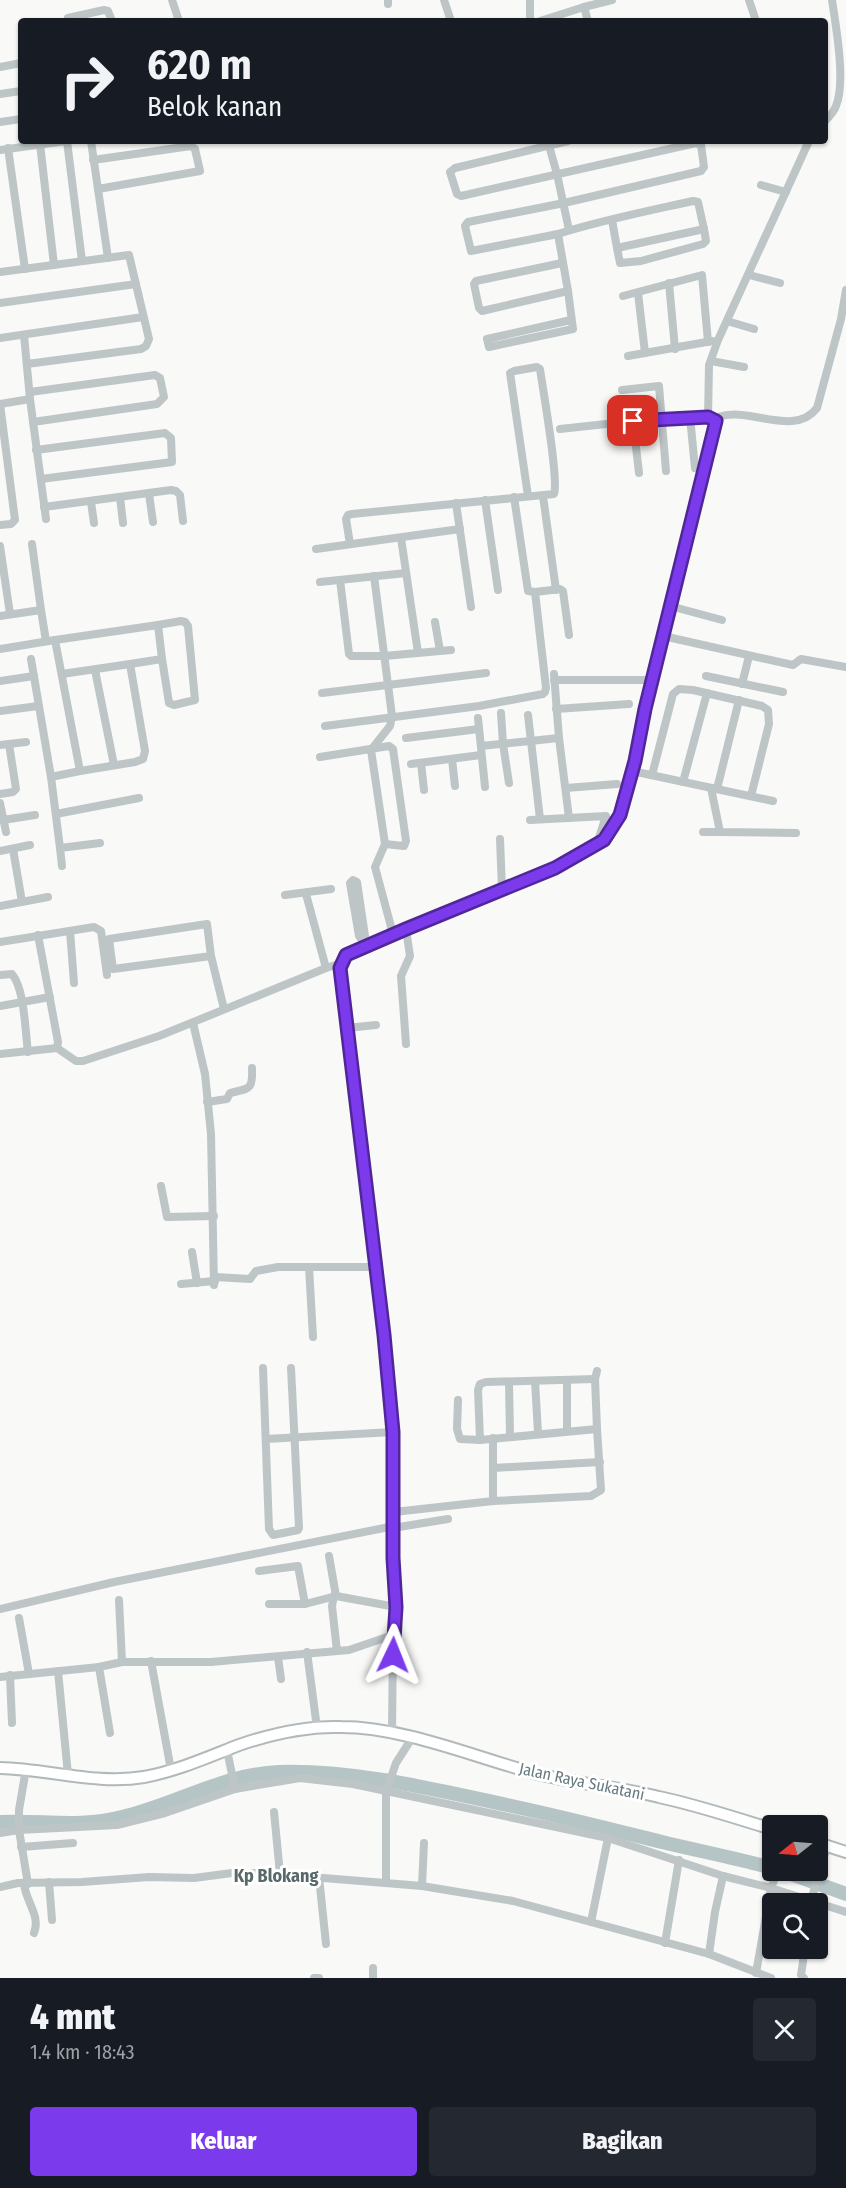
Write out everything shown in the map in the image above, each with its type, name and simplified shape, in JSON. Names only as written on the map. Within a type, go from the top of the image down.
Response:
[{"type":"main road","name":"Jalan Raya Sukatani","points":[[0,1768],[107,1779],[144,1777],[273,1735],[317,1728],[364,1728],[411,1738],[553,1778],[658,1796],[762,1826]]},
{"type":"main road","points":[[828,1847],[846,1852]]},
{"type":"street","points":[[172,0],[178,18]]},
{"type":"street","points":[[444,0],[450,18]]},
{"type":"street","points":[[530,0],[530,18]]},
{"type":"street","points":[[549,18],[612,0]]},
{"type":"street","points":[[749,0],[755,18]]},
{"type":"street","points":[[828,117],[837,106],[843,85],[832,0]]},
{"type":"street","points":[[584,7],[587,18]]},
{"type":"street","points":[[68,17],[104,10],[108,11],[111,18]]},
{"type":"street","points":[[0,67],[18,64]]},
{"type":"street","points":[[0,94],[18,91]]},
{"type":"street","points":[[0,122],[18,119]]},
{"type":"street","points":[[25,269],[4,149],[40,144],[54,265]]},
{"type":"street","points":[[67,144],[82,261]]},
{"type":"street","points":[[91,144],[108,258]]},
{"type":"street","points":[[544,144],[455,168],[450,172],[457,195],[461,196],[692,144]]},
{"type":"street","points":[[548,144],[569,230]]},
{"type":"street","points":[[612,220],[620,263],[641,261],[703,244],[706,241],[697,201],[612,220],[569,230],[558,234],[471,251],[465,226],[468,222],[564,203],[704,170],[701,145],[698,144]]},
{"type":"street","points":[[392,1734],[393,1635],[396,1607],[393,1432],[376,1267],[340,968],[346,955],[363,944],[406,929],[555,868],[604,840],[620,815],[712,419],[711,361],[718,340],[808,144]]},
{"type":"street","points":[[93,160],[191,146],[195,149],[200,171],[98,189]]},
{"type":"street","points":[[761,185],[786,192]]},
{"type":"street","points":[[617,249],[704,229]]},
{"type":"street","points":[[558,234],[573,328],[489,347],[487,339],[571,320]]},
{"type":"street","points":[[0,272],[129,255],[149,339],[146,346],[141,349],[27,364]]},
{"type":"street","points":[[562,263],[476,281],[474,284],[479,308],[482,311],[568,291]]},
{"type":"street","points":[[623,296],[702,275],[708,342]]},
{"type":"street","points":[[749,275],[780,283]]},
{"type":"street","points":[[669,283],[675,349]]},
{"type":"street","points":[[0,303],[136,284]]},
{"type":"street","points":[[560,429],[662,418],[712,419],[732,413],[795,422],[810,417],[817,408],[841,319],[846,290]]},
{"type":"street","points":[[638,293],[645,353]]},
{"type":"street","points":[[0,338],[143,317]]},
{"type":"street","points":[[727,321],[754,329]]},
{"type":"street","points":[[24,335],[46,519]]},
{"type":"street","points":[[628,356],[718,340]]},
{"type":"street","points":[[711,361],[744,367]]},
{"type":"street","points":[[350,544],[346,519],[348,515],[554,494],[555,484],[540,369],[537,367],[510,373],[528,496]]},
{"type":"street","points":[[0,525],[13,523],[15,520],[0,404],[30,395],[155,375],[160,378],[164,397],[157,404],[33,422]]},
{"type":"street","points":[[622,390],[659,386],[666,471]]},
{"type":"street","points":[[690,417],[695,468]]},
{"type":"street","points":[[633,421],[639,473]]},
{"type":"street","points":[[36,450],[165,434],[171,438],[174,459],[171,462],[41,479]]},
{"type":"street","points":[[44,507],[176,491],[180,495],[183,521]]},
{"type":"street","points":[[149,494],[153,522]]},
{"type":"street","points":[[543,496],[556,590]]},
{"type":"street","points":[[120,497],[123,524]]},
{"type":"street","points":[[514,497],[528,591],[563,591],[569,636]]},
{"type":"street","points":[[485,500],[498,590]]},
{"type":"street","points":[[91,502],[94,523]]},
{"type":"street","points":[[456,503],[471,607]]},
{"type":"street","points":[[316,549],[460,529]]},
{"type":"street","points":[[401,538],[418,653]]},
{"type":"street","points":[[32,544],[46,641]]},
{"type":"street","points":[[0,546],[10,614]]},
{"type":"street","points":[[320,582],[406,573]]},
{"type":"street","points":[[374,576],[392,716],[390,726],[371,750],[385,844],[375,867],[393,934]]},
{"type":"street","points":[[340,580],[349,654],[355,657],[384,656],[451,650]]},
{"type":"street","points":[[325,726],[479,706],[543,694],[545,692],[535,592]]},
{"type":"street","points":[[670,606],[722,620]]},
{"type":"street","points":[[0,616],[41,610]]},
{"type":"street","points":[[0,649],[181,621],[185,622],[188,626],[195,700],[174,705],[169,703],[158,625]]},
{"type":"street","points":[[435,622],[440,651]]},
{"type":"street","points":[[663,636],[793,665],[801,659],[846,667]]},
{"type":"street","points":[[55,640],[80,771]]},
{"type":"street","points":[[742,684],[749,656]]},
{"type":"street","points":[[31,659],[51,777],[62,866]]},
{"type":"street","points":[[62,674],[162,659]]},
{"type":"street","points":[[51,777],[143,759],[145,751],[130,664]]},
{"type":"street","points":[[95,670],[114,765]]},
{"type":"street","points":[[322,693],[486,673]]},
{"type":"street","points":[[0,681],[34,676]]},
{"type":"street","points":[[706,676],[783,692]]},
{"type":"street","points":[[569,818],[554,677],[653,680]]},
{"type":"street","points":[[652,775],[674,694],[684,688],[765,707],[770,713],[751,796]]},
{"type":"street","points":[[683,782],[707,693]]},
{"type":"street","points":[[720,832],[714,788],[739,700]]},
{"type":"street","points":[[556,709],[629,704]]},
{"type":"street","points":[[0,711],[38,706]]},
{"type":"street","points":[[501,713],[509,783]]},
{"type":"street","points":[[528,715],[540,819]]},
{"type":"street","points":[[478,718],[485,787]]},
{"type":"street","points":[[406,738],[479,729]]},
{"type":"street","points":[[411,764],[452,759],[503,744],[559,738]]},
{"type":"street","points":[[0,745],[26,742]]},
{"type":"street","points":[[0,794],[13,792],[16,789],[9,744]]},
{"type":"street","points":[[320,757],[390,746],[393,749],[406,841],[404,846],[385,844]]},
{"type":"street","points":[[452,759],[455,786]]},
{"type":"street","points":[[420,763],[424,790]]},
{"type":"street","points":[[632,771],[773,801]]},
{"type":"street","points":[[566,788],[617,784]]},
{"type":"street","points":[[56,814],[139,798]]},
{"type":"street","points":[[0,803],[6,832]]},
{"type":"street","points":[[3,820],[35,815]]},
{"type":"street","points":[[530,819],[606,816],[597,844]]},
{"type":"street","points":[[703,832],[796,833]]},
{"type":"street","points":[[500,838],[502,889]]},
{"type":"street","points":[[60,848],[100,843]]},
{"type":"street","points":[[0,851],[30,845]]},
{"type":"street","points":[[13,849],[22,902]]},
{"type":"street","points":[[353,880],[357,882],[365,936],[363,944],[359,936],[350,883],[353,880]]},
{"type":"street","points":[[285,895],[331,889]]},
{"type":"street","points":[[306,894],[326,968]]},
{"type":"street","points":[[0,906],[48,897]]},
{"type":"street","points":[[211,956],[113,969],[109,939],[207,924],[211,956],[224,1010]]},
{"type":"street","points":[[0,942],[94,927],[101,931],[107,975]]},
{"type":"street","points":[[406,929],[410,956],[401,976],[406,1044]]},
{"type":"street","points":[[70,931],[74,983]]},
{"type":"street","points":[[38,935],[58,1042],[57,1048]]},
{"type":"street","points":[[0,1054],[57,1048],[76,1061],[83,1061],[115,1052],[193,1023],[342,963]]},
{"type":"street","points":[[0,975],[12,974],[15,978],[22,1002],[28,1052]]},
{"type":"street","points":[[0,1006],[50,997]]},
{"type":"street","points":[[193,1023],[205,1074],[213,1178],[215,1281]]},
{"type":"street","points":[[347,1028],[376,1025]]},
{"type":"street","points":[[207,1102],[227,1099],[230,1093],[248,1089],[253,1080],[252,1068]]},
{"type":"street","points":[[160,1186],[167,1217],[214,1216]]},
{"type":"street","points":[[192,1252],[197,1283]]},
{"type":"street","points":[[309,1267],[313,1338]]},
{"type":"street","points":[[181,1284],[250,1279],[256,1271],[264,1269],[376,1267]]},
{"type":"street","points":[[263,1368],[269,1531],[273,1534],[290,1533],[299,1528],[291,1368]]},
{"type":"street","points":[[394,1512],[493,1501],[591,1496],[598,1493],[601,1490],[596,1375],[567,1381],[480,1384],[478,1390],[480,1440]]},
{"type":"street","points":[[535,1381],[538,1433]]},
{"type":"street","points":[[567,1381],[567,1431]]},
{"type":"street","points":[[509,1382],[510,1436]]},
{"type":"street","points":[[458,1400],[457,1429],[460,1440],[597,1429]]},
{"type":"street","points":[[266,1440],[393,1432]]},
{"type":"street","points":[[493,1438],[493,1501]]},
{"type":"street","points":[[493,1468],[600,1461]]},
{"type":"street","points":[[0,1609],[114,1582],[393,1527],[448,1519]]},
{"type":"street","points":[[329,1556],[335,1596],[332,1606],[337,1651]]},
{"type":"street","points":[[259,1571],[298,1566],[305,1604]]},
{"type":"street","points":[[269,1604],[305,1604],[335,1596],[396,1607]]},
{"type":"street","points":[[119,1600],[122,1662]]},
{"type":"street","points":[[20,1618],[29,1674]]},
{"type":"street","points":[[0,1677],[99,1667],[122,1662],[211,1662],[349,1650],[393,1635]]},
{"type":"street","points":[[307,1652],[317,1728]]},
{"type":"street","points":[[278,1657],[281,1679]]},
{"type":"street","points":[[151,1661],[171,1770]]},
{"type":"street","points":[[99,1667],[110,1733]]},
{"type":"street","points":[[57,1671],[68,1775]]},
{"type":"street","points":[[10,1675],[12,1723]]},
{"type":"street","points":[[386,1883],[387,1789],[396,1763],[411,1738]]},
{"type":"street","points":[[228,1750],[235,1787]]},
{"type":"street","points":[[26,1769],[19,1810],[19,1828],[27,1900],[33,1907],[36,1926],[34,1933]]},
{"type":"street","points":[[0,1833],[19,1828],[117,1825],[165,1813],[235,1787],[300,1778],[387,1789],[608,1838],[723,1876],[789,1893]]},
{"type":"street","points":[[274,1812],[280,1874]]},
{"type":"street","points":[[591,1922],[608,1838]]},
{"type":"street","points":[[21,1846],[74,1843]]},
{"type":"street","points":[[422,1886],[424,1843]]},
{"type":"street","points":[[665,1943],[679,1860]]},
{"type":"street","points":[[0,1887],[26,1883],[149,1877],[194,1878],[232,1873],[280,1874],[422,1886],[513,1901],[710,1954],[771,1978]]},
{"type":"street","points":[[710,1954],[715,1912],[723,1876]]},
{"type":"street","points":[[319,1877],[326,1944]]},
{"type":"street","points":[[756,1973],[774,1881]]},
{"type":"street","points":[[49,1882],[52,1920]]},
{"type":"street","points":[[828,1905],[846,1912]]},
{"type":"street","points":[[803,1959],[801,1975],[804,1978]]},
{"type":"street","points":[[373,1968],[373,1978]]},
{"type":"street","points":[[314,1978],[319,1978]]},
{"type":"waterway","points":[[0,1822],[76,1823],[106,1820],[142,1812],[238,1778],[279,1772],[308,1772],[365,1777],[451,1793],[762,1865]]},
{"type":"waterway","points":[[810,1881],[846,1894]]},
{"type":"district","name":"Kp Blokang","points":[[276,1876]]},
{"type":"route","points":[[393,1655],[396,1607],[393,1558],[393,1432],[384,1335],[340,968],[346,955],[555,868],[601,843],[620,815],[716,421],[708,417],[633,421]]}]
